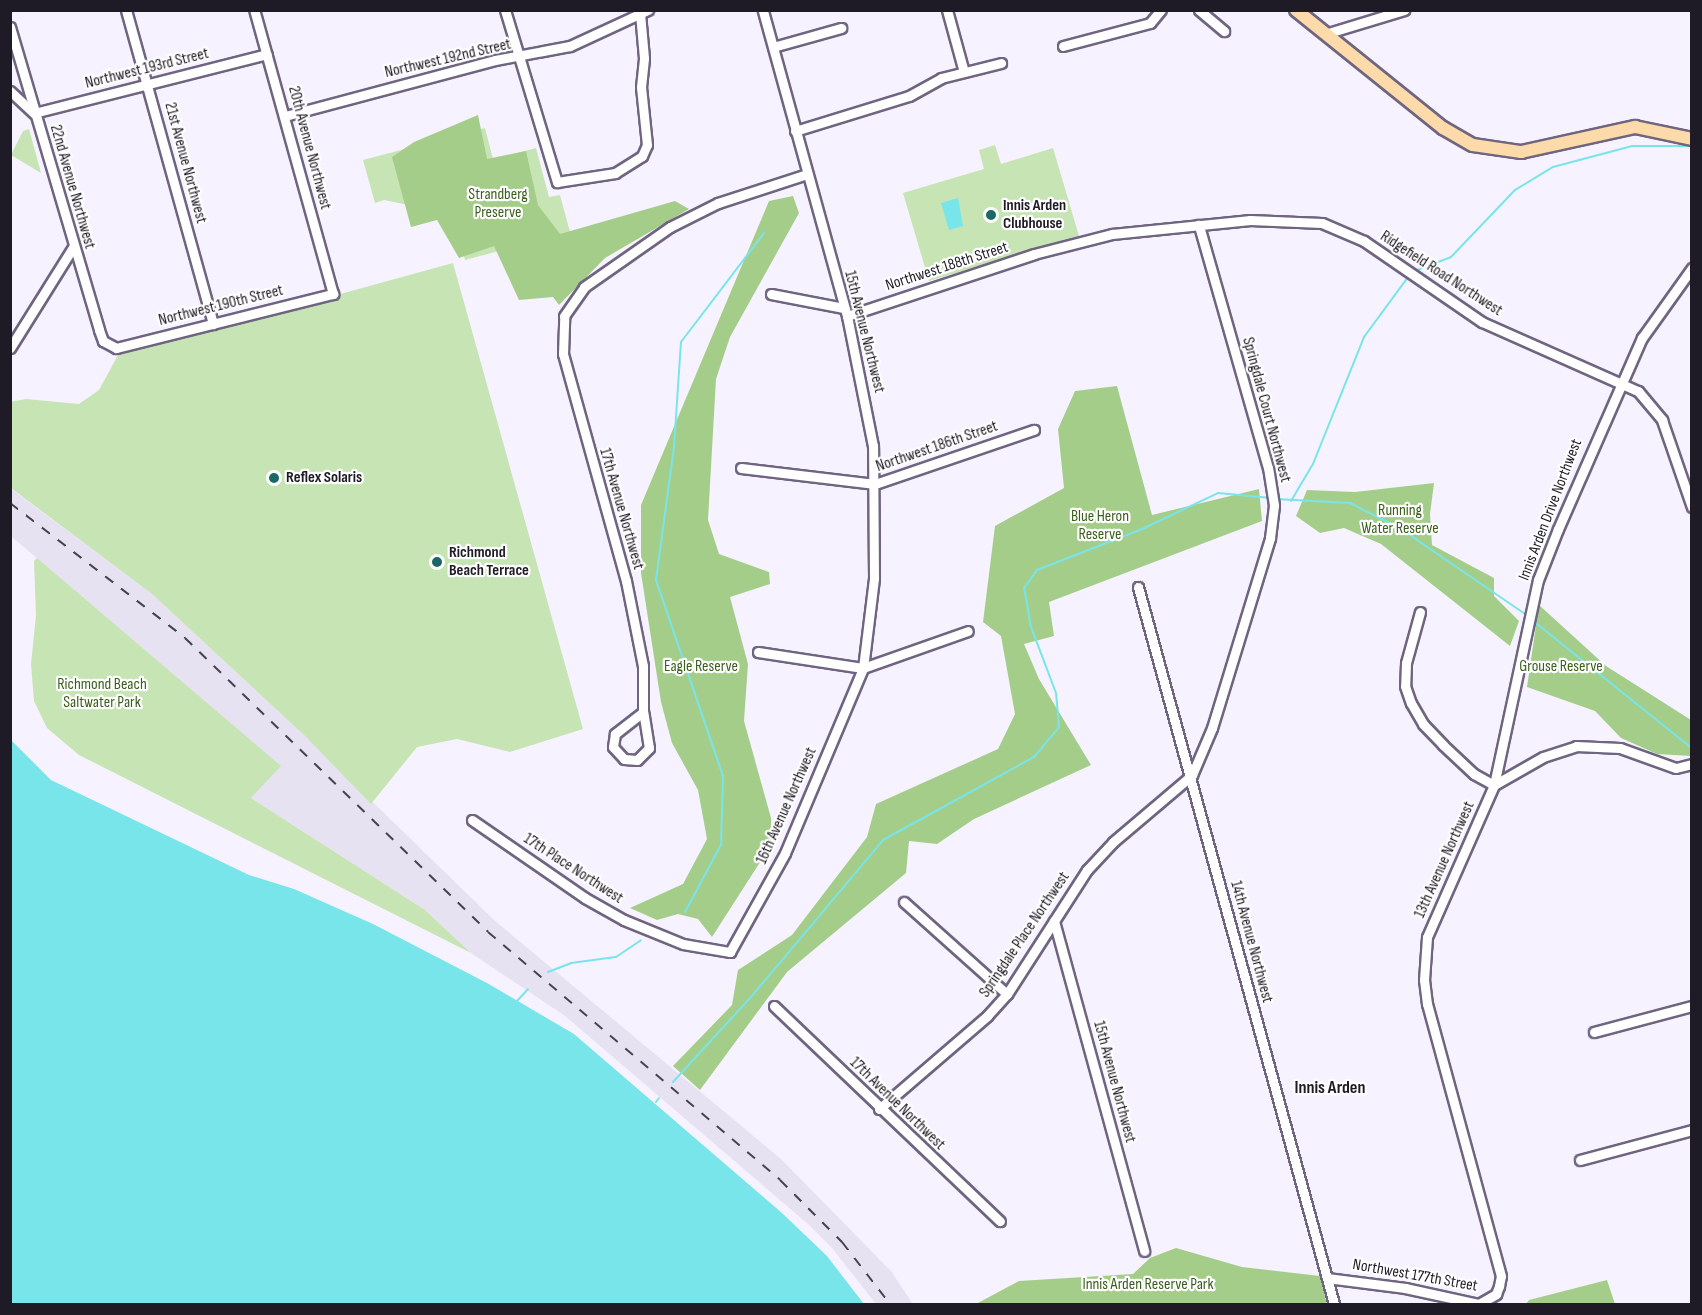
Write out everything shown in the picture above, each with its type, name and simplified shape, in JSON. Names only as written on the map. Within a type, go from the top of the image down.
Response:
[{"type":"main road","points":[[1296,10],[1443,128],[1473,145],[1521,152],[1635,127],[1692,139]]},
{"type":"street","name":"21st Avenue Northwest","points":[[126,10],[213,324]]},
{"type":"street","name":"20th Avenue Northwest","points":[[254,10],[333,294]]},
{"type":"street","points":[[504,10],[557,182],[626,169],[642,156],[647,145],[644,12]]},
{"type":"street","name":"15th Avenue Northwest","points":[[763,10],[845,312],[866,401],[875,484],[874,578],[862,668]]},
{"type":"street","points":[[947,10],[964,72]]},
{"type":"street","points":[[1063,46],[1150,23],[1161,10]]},
{"type":"street","points":[[1199,10],[1224,31]]},
{"type":"street","points":[[1325,34],[1381,13],[1404,10]]},
{"type":"street","name":"Northwest 192nd Street","points":[[285,116],[517,56],[570,46],[644,12]]},
{"type":"street","name":"22nd Avenue Northwest","points":[[10,27],[73,247],[103,341],[116,348]]},
{"type":"street","points":[[773,47],[841,28]]},
{"type":"street","name":"Northwest 193rd Street","points":[[34,113],[267,54]]},
{"type":"street","points":[[795,131],[909,96],[941,78],[1001,63]]},
{"type":"street","points":[[10,91],[34,113]]},
{"type":"street","name":"17th Avenue Northwest","points":[[643,712],[615,734],[613,747],[624,759],[637,760],[649,748],[643,712],[643,666],[626,581],[563,354],[564,316],[584,287],[670,227],[718,203],[807,174]]},
{"type":"street","name":"Ridgefield Road Northwest","points":[[1198,225],[1299,219],[1342,230],[1482,322],[1638,391],[1662,420],[1692,507]]},
{"type":"street","name":"Northwest 188th Street","points":[[771,294],[845,312],[1085,240],[1159,227],[1198,225]]},
{"type":"street","name":"Springdale Court Northwest","points":[[1192,775],[1212,728],[1270,538],[1274,505],[1268,468],[1198,225]]},
{"type":"street","points":[[10,348],[73,247]]},
{"type":"street","name":"Innis Arden Drive Northwest","points":[[1494,785],[1538,580],[1620,383],[1659,309],[1692,268]]},
{"type":"street","name":"Northwest 190th Street","points":[[116,348],[333,294]]},
{"type":"street","name":"Northwest 186th Street","points":[[741,468],[875,484],[1034,430]]},
{"type":"street","name":"14th Avenue Northwest","points":[[1138,587],[1192,775],[1334,1305]]},
{"type":"street","points":[[1420,612],[1406,663],[1405,686],[1411,704],[1423,724],[1474,774],[1494,785],[1543,757],[1576,746],[1620,748],[1676,768],[1692,764]]},
{"type":"street","points":[[758,652],[862,668],[968,631]]},
{"type":"street","name":"16th Avenue Northwest","points":[[730,952],[785,853],[862,668]]},
{"type":"street","name":"Springdale Place Northwest","points":[[879,1109],[987,1016],[1007,994],[1086,870],[1113,842],[1192,775]]},
{"type":"street","name":"13th Avenue Northwest","points":[[1494,785],[1434,918],[1424,957],[1424,980],[1501,1276],[1496,1294]]},
{"type":"street","name":"17th Place Northwest","points":[[472,820],[585,898],[624,920],[683,944],[730,952]]},
{"type":"street","points":[[903,902],[1007,994]]},
{"type":"street","name":"15th Avenue Northwest","points":[[1054,921],[1144,1251]]},
{"type":"street","name":"17th Avenue Northwest","points":[[774,1006],[879,1109],[1000,1221]]},
{"type":"street","points":[[1594,1032],[1692,1006]]},
{"type":"street","points":[[1580,1160],[1692,1130]]},
{"type":"street","name":"Northwest 177th Street","points":[[1327,1278],[1405,1288],[1479,1304],[1496,1294]]},
{"type":"shaded area","points":[[10,488],[152,594],[306,737],[494,920],[781,1159],[891,1271],[913,1304],[876,1304],[832,1248],[808,1224],[565,1016],[471,953],[425,910],[251,798],[280,766],[11,536]]},
{"type":"green space","points":[[478,115],[487,159],[526,151],[538,205],[560,234],[675,201],[689,209],[605,258],[559,305],[553,297],[519,300],[494,246],[459,258],[437,220],[411,227],[392,157],[414,142]]},
{"type":"green space","name":"Strandberg Preserve","points":[[485,128],[493,159],[536,148],[549,197],[560,195],[570,232],[465,260],[452,214],[384,200],[375,203],[363,160]]},
{"type":"green space","points":[[29,129],[41,173],[11,155],[23,131]]},
{"type":"green space","name":"Innis Arden Clubhouse","points":[[995,145],[1001,164],[1053,148],[1079,236],[929,281],[903,193],[984,169],[979,150]]},
{"type":"green space","name":"Eagle Reserve","points":[[793,196],[799,213],[730,337],[716,379],[708,520],[719,554],[769,572],[770,584],[730,597],[748,664],[744,721],[771,818],[771,845],[712,937],[698,919],[678,914],[657,920],[630,908],[683,884],[707,839],[698,790],[672,743],[661,702],[641,573],[641,505],[769,201]]},
{"type":"green space","points":[[453,263],[583,729],[510,752],[457,739],[417,747],[371,804],[306,737],[152,594],[11,488],[10,402],[26,399],[79,404],[99,390],[118,355]]},
{"type":"green space","name":"Blue Heron Reserve","points":[[1117,386],[1152,515],[1259,489],[1262,521],[1049,602],[1054,636],[1024,644],[1039,679],[1091,765],[974,819],[937,844],[909,841],[906,873],[787,972],[700,1090],[673,1066],[732,1005],[738,970],[792,935],[867,837],[876,804],[998,749],[1015,714],[1001,636],[983,622],[995,526],[1064,488],[1058,429],[1075,391]]},
{"type":"green space","name":"Running Water Reserve","points":[[1434,483],[1430,514],[1432,545],[1494,578],[1494,596],[1519,621],[1510,646],[1381,544],[1344,528],[1320,533],[1296,516],[1307,490],[1355,492]]},
{"type":"green space","name":"Richmond Beach Saltwater Park","points":[[37,558],[281,766],[251,798],[425,910],[471,953],[79,755],[47,728],[34,701],[31,664],[36,615],[34,561]]},
{"type":"green space","name":"Grouse Reserve","points":[[1539,605],[1606,666],[1691,720],[1691,756],[1657,754],[1621,738],[1595,711],[1527,687]]},
{"type":"green space","name":"Innis Arden Reserve Park","points":[[1176,1248],[1242,1267],[1320,1276],[1327,1304],[976,1304],[1019,1281],[1133,1274],[1150,1258]]},
{"type":"green space","points":[[1607,1280],[1615,1304],[1526,1304],[1529,1300]]},
{"type":"water","points":[[958,198],[963,226],[949,230],[941,203]]},
{"type":"water","points":[[10,739],[51,780],[249,875],[294,889],[373,924],[487,983],[574,1034],[782,1213],[827,1256],[864,1304],[11,1304]]},
{"type":"waterway","points":[[1412,272],[1451,257],[1515,190],[1553,167],[1632,146],[1692,146]]},
{"type":"waterway","points":[[685,912],[721,845],[723,776],[656,580],[674,447],[681,342],[764,233]]},
{"type":"waterway","points":[[1291,501],[1313,464],[1364,337],[1408,277]]},
{"type":"waterway","points":[[673,1082],[751,997],[883,840],[1034,757],[1059,727],[1056,693],[1031,627],[1024,588],[1037,570],[1142,529],[1218,493],[1271,498]]},
{"type":"waterway","points":[[1276,499],[1350,503],[1401,529],[1528,616]]},
{"type":"waterway","points":[[1532,620],[1692,748]]},
{"type":"waterway","points":[[548,972],[571,963],[616,957],[641,940]]},
{"type":"waterway","points":[[517,1001],[528,989]]},
{"type":"waterway","points":[[656,1102],[659,1098]]},
{"type":"railway","points":[[10,503],[185,638],[488,932],[780,1180],[842,1242],[890,1304]]},
{"type":"place","name":"Innis Arden Clubhouse","points":[[991,215]]},
{"type":"place","name":"Reflex Solaris","points":[[274,478]]},
{"type":"place","name":"Richmond Beach Terrace","points":[[437,562]]},
{"type":"district","name":"Innis Arden","points":[[1330,1088]]}]
